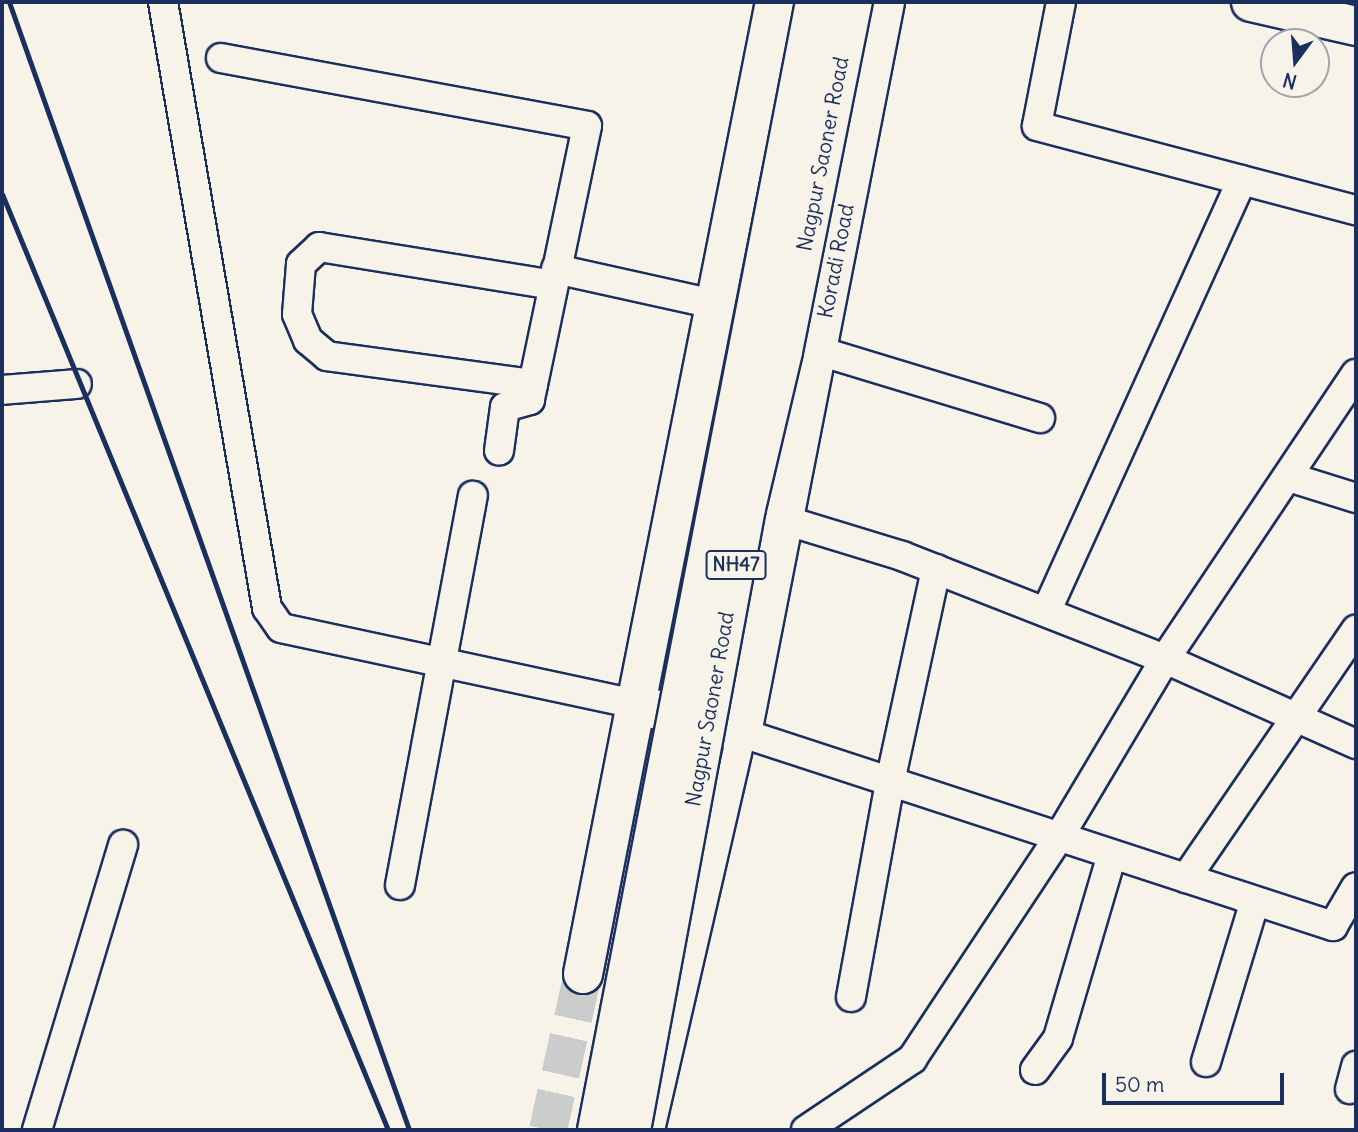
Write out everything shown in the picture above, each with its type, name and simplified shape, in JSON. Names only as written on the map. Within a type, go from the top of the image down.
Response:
[{"type":"main road","points":[[583,974],[775,2]]},
{"type":"main road","name":"Nagpur Saoner Road","points":[[597,1130],[815,2]]},
{"type":"main road","name":"Nagpur Saoner Road","points":[[631,1130],[746,508],[783,351],[853,2]]},
{"type":"main road","name":"Koradi Road","points":[[742,733],[781,519],[819,351],[885,2]]},
{"type":"main road","points":[[1251,2],[1356,26]]},
{"type":"main road","points":[[636,704],[742,733]]},
{"type":"street","points":[[163,2],[267,608],[281,628],[636,704]]},
{"type":"street","points":[[1061,2],[1037,126],[1356,210]]},
{"type":"street","points":[[221,58],[587,126],[530,400],[505,407],[499,451]]},
{"type":"street","points":[[1046,612],[1242,180]]},
{"type":"street","points":[[533,384],[327,356],[308,340],[297,314],[301,264],[319,247],[555,277],[714,304]]},
{"type":"street","points":[[819,351],[1040,418]]},
{"type":"street","points":[[806,1130],[912,1059],[1059,837],[1165,659],[1356,374]]},
{"type":"street","points":[[2,390],[77,384]]},
{"type":"street","points":[[1289,477],[1356,498]]},
{"type":"street","points":[[400,884],[473,496]]},
{"type":"street","points":[[781,519],[936,569],[1046,612],[1165,659],[1356,744]]},
{"type":"street","points":[[851,997],[890,782],[936,569]]},
{"type":"street","points":[[1186,878],[1356,630]]},
{"type":"street","points":[[650,1130],[742,733],[1345,930],[1356,887]]},
{"type":"street","points":[[37,1130],[123,845]]},
{"type":"street","points":[[1035,1070],[1058,1038],[1112,855]]},
{"type":"street","points":[[1206,1062],[1255,901]]},
{"type":"tunnel","points":[[548,1130],[583,974]]},
{"type":"railway","points":[[9,2],[409,1130]]},
{"type":"railway","points":[[2,194],[388,1130]]}]
